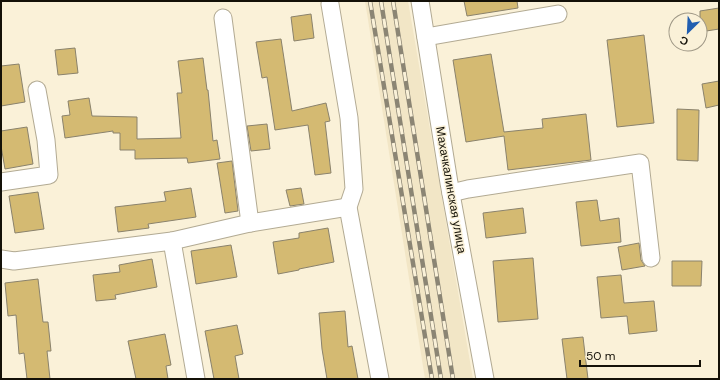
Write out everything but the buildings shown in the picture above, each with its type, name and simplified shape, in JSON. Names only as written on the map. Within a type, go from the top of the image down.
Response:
[{"type":"street","name":"Махачкалинская улица","points":[[420,1],[451,193],[485,379]]},
{"type":"street","points":[[330,4],[349,118],[354,189],[348,208],[380,379]]},
{"type":"street","points":[[426,37],[558,14]]},
{"type":"street","points":[[223,18],[250,223]]},
{"type":"street","points":[[1,182],[49,175],[46,140],[37,90]]},
{"type":"street","points":[[451,193],[468,188],[640,163],[651,258]]},
{"type":"street","points":[[1,259],[14,261],[172,241],[250,223],[348,208]]},
{"type":"street","points":[[172,241],[196,379]]},
{"type":"shaded area","points":[[365,1],[408,1],[473,379],[425,379]]},
{"type":"railway","points":[[370,1],[432,379]]},
{"type":"railway","points":[[381,1],[441,379]]},
{"type":"railway","points":[[393,1],[453,379]]}]
